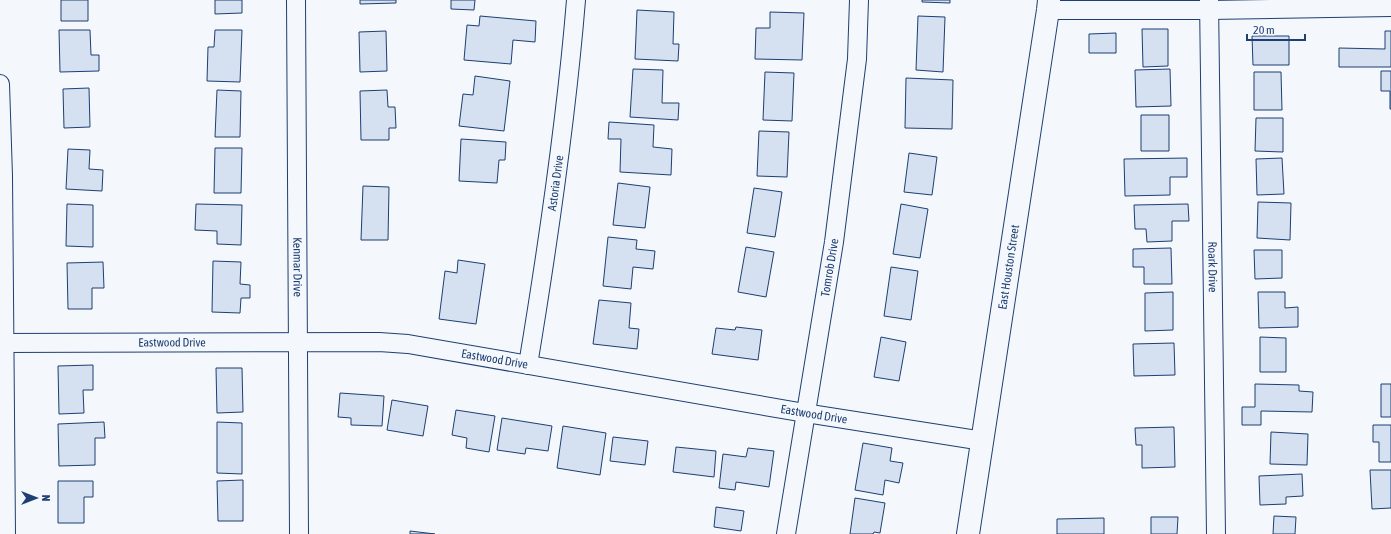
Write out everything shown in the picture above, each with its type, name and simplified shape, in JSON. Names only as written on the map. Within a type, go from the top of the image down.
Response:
[{"type":"main road","name":"East Houston Street","points":[[968,534],[1048,5]]},
{"type":"street","name":"Kenmar Drive","points":[[296,0],[299,534]]},
{"type":"street","name":"Astoria Drive","points":[[528,365],[547,252],[570,69],[576,0]]},
{"type":"street","name":"Tomrob Drive","points":[[786,534],[834,242],[857,59],[859,0]]},
{"type":"street","points":[[1048,5],[1391,7]]},
{"type":"street","name":"Roark Drive","points":[[1209,5],[1216,534]]},
{"type":"street","points":[[0,84],[3,176],[2,343],[6,534]]},
{"type":"street","name":"Eastwood Drive","points":[[2,343],[379,342],[408,344],[806,413],[983,441]]},
{"type":"building","points":[[61,0],[88,0],[88,21],[61,21]]},
{"type":"building","points":[[215,0],[242,0],[242,13],[215,14]]},
{"type":"building","points":[[360,0],[396,0],[396,3],[360,4]]},
{"type":"building","points":[[451,0],[475,0],[474,10],[451,9]]},
{"type":"building","points":[[922,0],[950,0],[950,3],[922,2]]},
{"type":"building","points":[[637,10],[674,12],[673,44],[679,44],[678,61],[635,59]]},
{"type":"building","points":[[770,12],[804,13],[802,60],[755,59],[756,28],[770,28]]},
{"type":"building","points":[[480,16],[536,21],[535,42],[513,40],[511,64],[464,60],[467,25],[479,26]]},
{"type":"building","points":[[918,16],[945,17],[943,72],[916,70]]},
{"type":"building","points":[[1142,29],[1168,29],[1168,66],[1143,67]]},
{"type":"building","points":[[59,30],[90,30],[91,55],[99,55],[99,71],[60,72]]},
{"type":"building","points":[[215,30],[242,30],[240,82],[207,81],[208,47],[214,47]]},
{"type":"building","points":[[386,31],[387,71],[360,72],[359,32]]},
{"type":"building","points":[[1385,31],[1391,31],[1391,67],[1339,67],[1339,48],[1385,49]]},
{"type":"building","points":[[1116,33],[1116,53],[1089,53],[1089,34]]},
{"type":"building","points":[[1252,36],[1289,36],[1289,65],[1253,65]]},
{"type":"building","points":[[633,69],[663,70],[662,103],[679,103],[678,120],[630,117]]},
{"type":"building","points":[[1170,69],[1171,106],[1136,107],[1135,70]]},
{"type":"building","points":[[1381,71],[1391,71],[1391,109],[1390,91],[1381,91]]},
{"type":"building","points":[[765,72],[794,73],[792,121],[763,120]]},
{"type":"building","points":[[1254,72],[1281,72],[1282,110],[1254,110]]},
{"type":"building","points":[[475,76],[510,81],[504,131],[459,126],[463,94],[473,95]]},
{"type":"building","points":[[906,78],[953,80],[952,129],[905,128]]},
{"type":"building","points":[[89,88],[90,127],[64,128],[63,89]]},
{"type":"building","points":[[217,90],[241,91],[240,137],[215,137]]},
{"type":"building","points":[[387,90],[388,107],[395,107],[396,128],[389,128],[389,140],[361,140],[360,91]]},
{"type":"building","points":[[1141,115],[1169,115],[1169,151],[1141,151]]},
{"type":"building","points":[[1256,118],[1283,118],[1283,152],[1255,151]]},
{"type":"building","points":[[609,122],[654,125],[653,147],[672,149],[671,175],[620,172],[621,139],[608,139]]},
{"type":"building","points":[[759,131],[789,132],[787,177],[757,176]]},
{"type":"building","points":[[461,139],[506,142],[505,160],[499,160],[497,183],[459,181]]},
{"type":"building","points":[[215,148],[242,148],[241,193],[214,193]]},
{"type":"building","points":[[68,149],[90,150],[89,169],[103,170],[102,191],[66,189]]},
{"type":"building","points":[[909,153],[937,157],[932,195],[904,192]]},
{"type":"building","points":[[1187,158],[1187,177],[1170,177],[1170,195],[1125,196],[1124,159]]},
{"type":"building","points":[[1282,158],[1284,194],[1257,195],[1256,159]]},
{"type":"building","points":[[618,183],[650,187],[645,228],[613,225]]},
{"type":"building","points":[[363,186],[389,187],[388,240],[361,240]]},
{"type":"building","points":[[754,188],[782,192],[775,237],[747,233]]},
{"type":"building","points":[[1258,202],[1291,203],[1290,240],[1257,238]]},
{"type":"building","points":[[67,204],[93,205],[93,247],[66,246]]},
{"type":"building","points":[[196,204],[242,205],[241,245],[217,244],[217,231],[195,230]]},
{"type":"building","points":[[901,204],[928,209],[920,258],[893,254]]},
{"type":"building","points":[[1188,204],[1189,221],[1172,221],[1172,241],[1147,242],[1146,229],[1135,229],[1134,205]]},
{"type":"building","points":[[608,237],[637,240],[636,249],[655,251],[653,269],[633,267],[631,289],[603,286]]},
{"type":"building","points":[[746,247],[774,252],[766,297],[738,292]]},
{"type":"building","points":[[1171,248],[1172,284],[1144,284],[1144,267],[1133,267],[1133,249]]},
{"type":"building","points":[[1254,250],[1282,250],[1282,278],[1255,279]]},
{"type":"building","points":[[458,260],[485,264],[476,324],[439,319],[445,271],[457,273]]},
{"type":"building","points":[[213,261],[241,262],[240,284],[250,285],[250,298],[241,298],[240,313],[212,312]]},
{"type":"building","points":[[103,262],[104,288],[92,288],[92,309],[68,309],[67,263]]},
{"type":"building","points":[[891,267],[918,271],[911,320],[884,316]]},
{"type":"building","points":[[1173,292],[1173,330],[1145,331],[1145,293]]},
{"type":"building","points":[[1258,292],[1285,292],[1285,308],[1298,307],[1298,327],[1259,328]]},
{"type":"building","points":[[599,300],[631,303],[629,328],[639,329],[637,349],[593,344]]},
{"type":"building","points":[[736,327],[762,330],[758,360],[712,354],[716,328],[735,330]]},
{"type":"building","points":[[881,337],[906,342],[899,381],[874,377]]},
{"type":"building","points":[[1260,337],[1286,338],[1286,372],[1260,372]]},
{"type":"building","points":[[1174,343],[1175,375],[1134,376],[1133,344]]},
{"type":"building","points":[[93,365],[93,390],[83,390],[84,413],[59,414],[58,366]]},
{"type":"building","points":[[216,368],[242,368],[243,412],[217,413]]},
{"type":"building","points":[[1255,384],[1299,385],[1299,391],[1313,392],[1312,412],[1261,411],[1261,425],[1242,425],[1242,407],[1255,407]]},
{"type":"building","points":[[1381,384],[1391,384],[1391,417],[1381,417]]},
{"type":"building","points":[[340,393],[384,396],[382,426],[351,425],[351,418],[338,417]]},
{"type":"building","points":[[392,400],[428,406],[423,436],[387,430]]},
{"type":"building","points":[[456,410],[495,416],[489,452],[466,448],[467,438],[452,435]]},
{"type":"building","points":[[502,418],[552,426],[548,451],[526,448],[525,454],[497,450]]},
{"type":"building","points":[[104,422],[105,438],[95,438],[95,465],[59,466],[58,424]]},
{"type":"building","points":[[217,422],[242,423],[242,474],[217,473]]},
{"type":"building","points":[[1373,425],[1391,425],[1391,462],[1379,462],[1379,442],[1373,442]]},
{"type":"building","points":[[563,426],[606,433],[600,475],[557,468]]},
{"type":"building","points":[[1174,427],[1175,467],[1142,468],[1142,445],[1136,445],[1135,428]]},
{"type":"building","points":[[1271,432],[1308,434],[1307,465],[1270,464]]},
{"type":"building","points":[[613,437],[648,441],[645,465],[610,461]]},
{"type":"building","points":[[863,443],[892,448],[890,461],[903,463],[899,483],[885,480],[883,495],[855,490]]},
{"type":"building","points":[[676,447],[716,451],[714,477],[673,472]]},
{"type":"building","points":[[748,448],[774,451],[769,487],[736,482],[735,490],[719,488],[723,454],[746,457]]},
{"type":"building","points":[[1370,470],[1391,470],[1391,508],[1372,509]]},
{"type":"building","points":[[1302,474],[1303,496],[1286,497],[1286,504],[1260,505],[1259,476]]},
{"type":"building","points":[[243,480],[243,521],[218,521],[217,481]]},
{"type":"building","points":[[58,481],[93,481],[93,497],[84,497],[84,523],[58,523]]},
{"type":"building","points":[[855,498],[885,503],[880,533],[850,534]]},
{"type":"building","points":[[716,507],[744,511],[741,531],[714,527]]},
{"type":"building","points":[[1274,516],[1296,517],[1295,534],[1273,534]]},
{"type":"building","points":[[1151,517],[1178,517],[1177,534],[1151,534]]},
{"type":"building","points":[[1104,518],[1104,534],[1057,534],[1057,519]]},
{"type":"building","points":[[410,531],[435,534],[410,534]]}]
